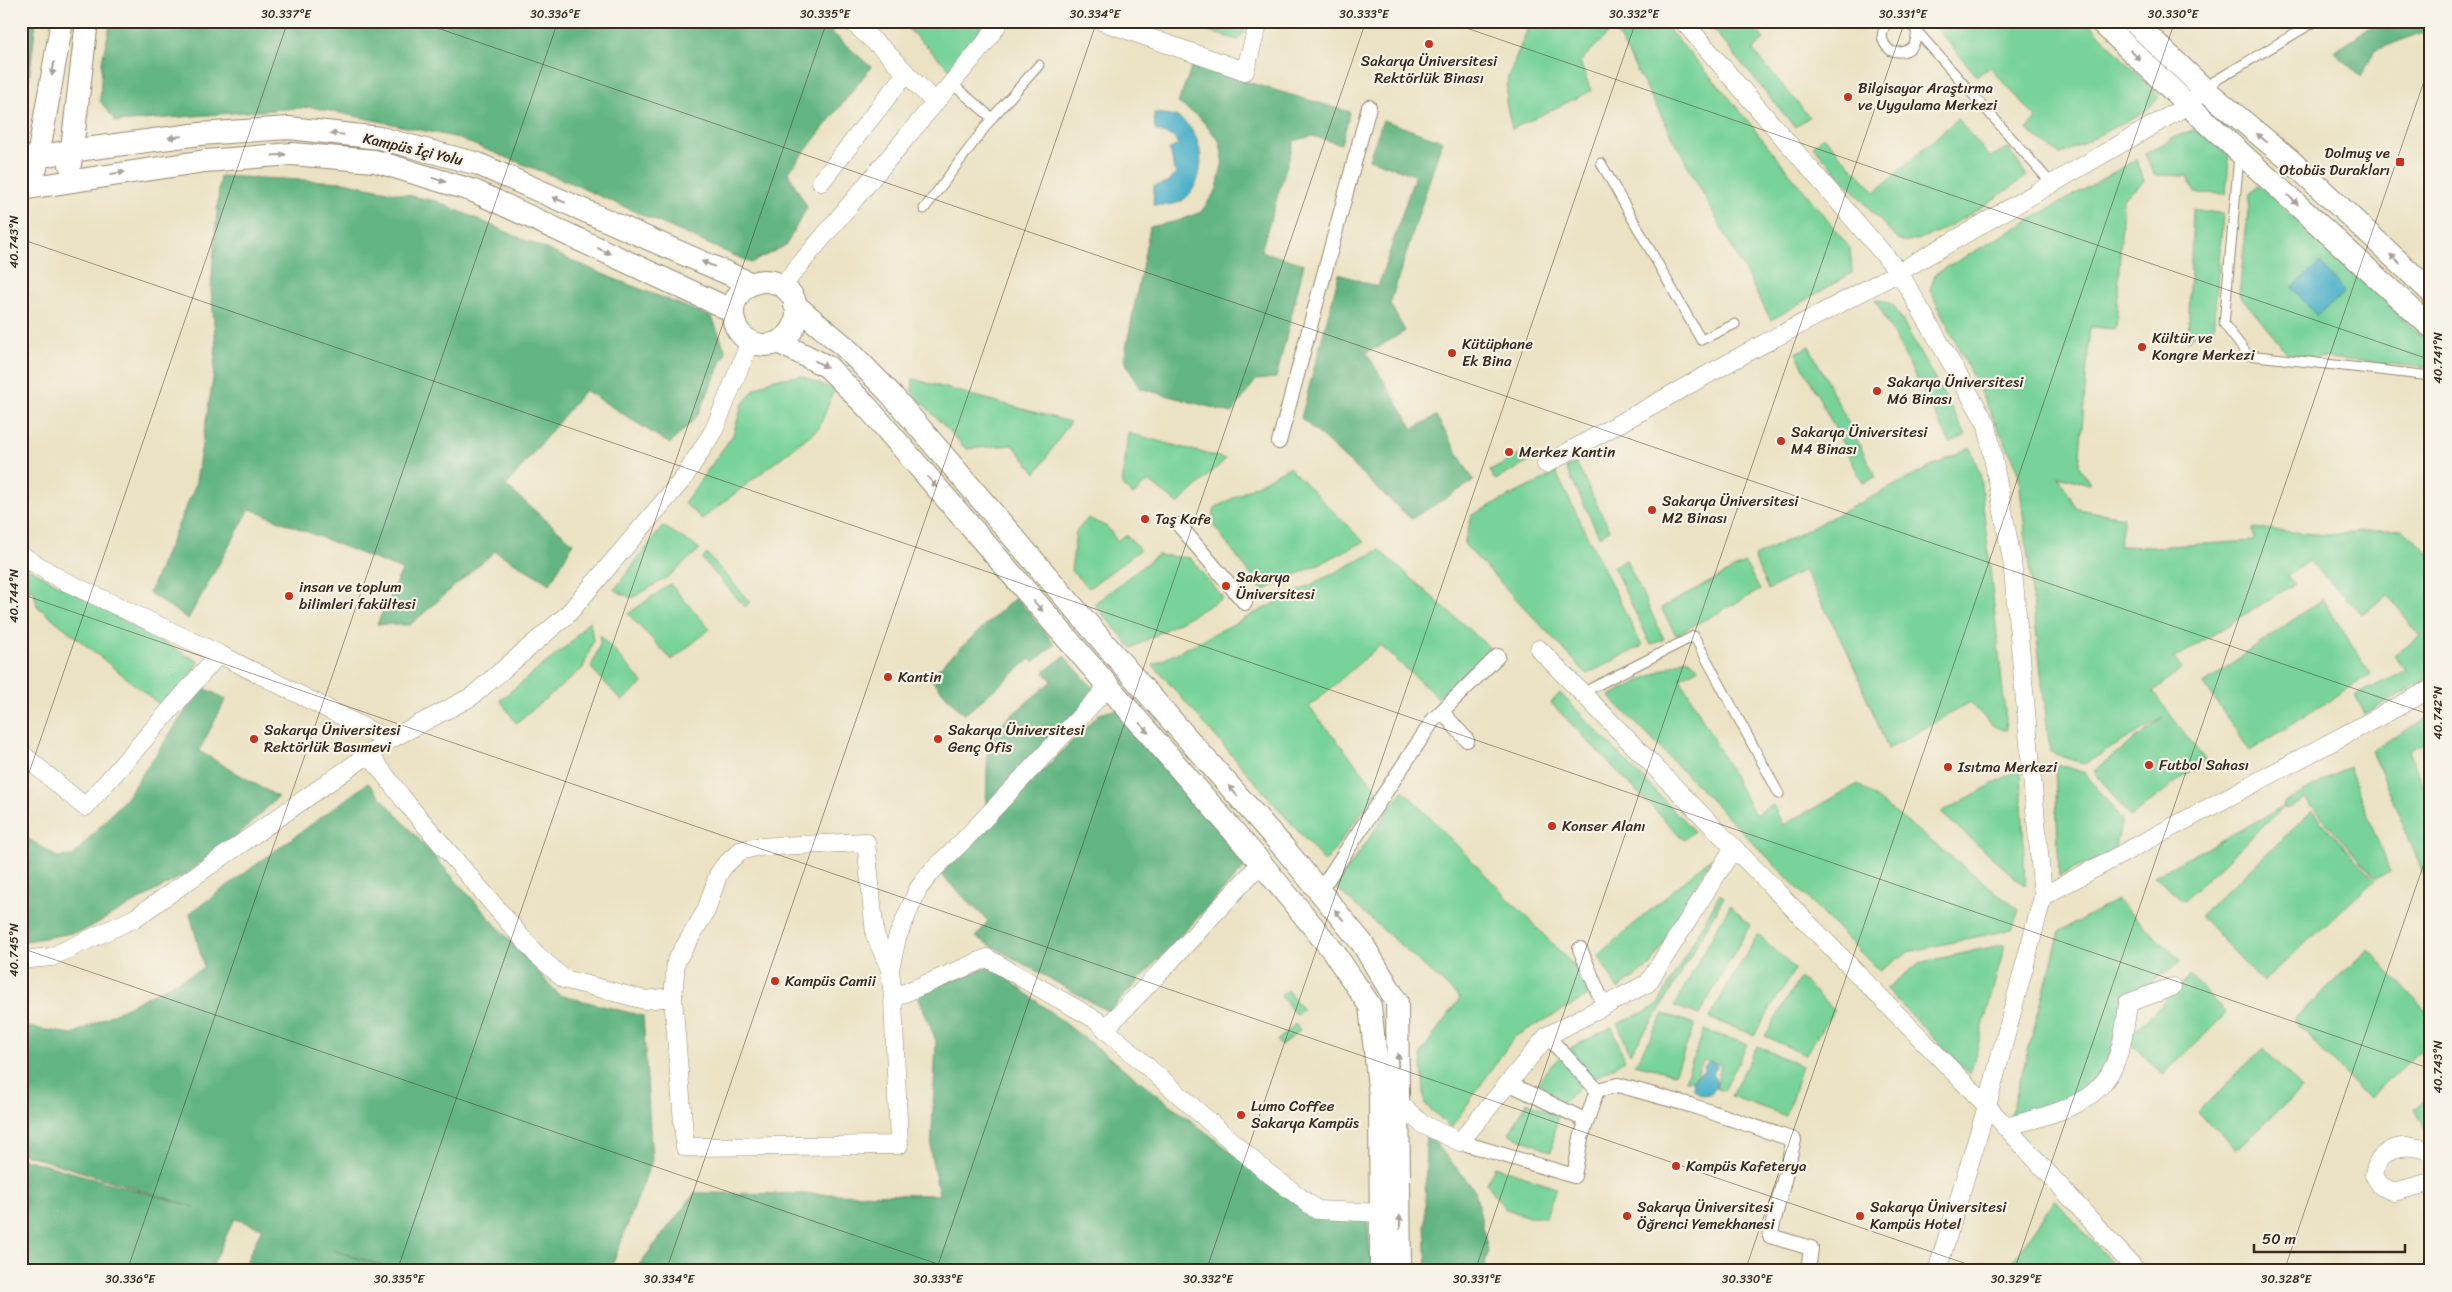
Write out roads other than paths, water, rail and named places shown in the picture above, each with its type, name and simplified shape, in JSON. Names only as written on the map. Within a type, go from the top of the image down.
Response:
[{"type":"street","points":[[28,187],[30,158],[62,21]]},
{"type":"street","points":[[70,181],[70,151],[87,21]]},
{"type":"street","points":[[851,21],[934,103]]},
{"type":"street","points":[[782,286],[951,83],[1000,21]]},
{"type":"street","points":[[1101,21],[1244,71],[1259,21]]},
{"type":"street","points":[[1683,21],[1899,272],[1987,425],[2012,560],[2043,896],[1987,1106],[1937,1271]]},
{"type":"street","points":[[2100,21],[2188,105],[2431,327]]},
{"type":"street","points":[[2132,21],[2203,88],[2291,162],[2431,292]]},
{"type":"street","points":[[821,182],[906,74]]},
{"type":"street","points":[[1546,464],[1678,397],[1899,272],[2050,183],[2188,105],[2203,88]]},
{"type":"street","points":[[1279,442],[1369,107]]},
{"type":"street","name":"Kampüs İçi Yolu","points":[[30,158],[200,134],[290,128],[380,138],[478,164],[752,284]]},
{"type":"street","name":"Kampüs İçi Yolu","points":[[28,187],[205,160],[292,154],[375,161],[474,191],[733,311]]},
{"type":"street","points":[[772,282],[782,286],[788,291],[797,314],[791,331],[778,342],[759,345],[750,342],[737,329],[733,311],[738,295],[752,284],[772,282]]},
{"type":"street","points":[[795,305],[845,347],[889,392],[1362,943],[1397,1002],[1381,1212],[1381,1271]]},
{"type":"street","points":[[21,960],[51,957],[135,918],[389,740],[471,697],[568,615],[683,479],[714,430],[750,342]]},
{"type":"street","points":[[778,342],[828,367],[869,409],[1261,863],[1333,951],[1370,1006],[1389,1099],[1400,1271]]},
{"type":"street","points":[[1179,525],[1245,603]]},
{"type":"street","points":[[21,555],[60,579],[219,654],[389,740]]},
{"type":"street","points":[[1539,649],[1987,1106],[2137,1271]]},
{"type":"street","points":[[21,753],[85,808],[219,654]]},
{"type":"street","points":[[1320,892],[1434,719],[1498,656]]},
{"type":"street","points":[[890,970],[905,918],[918,889],[933,870],[1108,687]]},
{"type":"street","points":[[2043,896],[2431,689]]},
{"type":"street","points":[[1442,712],[1467,740]]},
{"type":"street","points":[[369,754],[408,805],[523,939],[564,980],[645,1000],[673,997]]},
{"type":"street","points":[[866,842],[875,934],[890,970],[893,998],[899,1145],[685,1147],[673,997],[676,961],[706,911],[718,875],[724,866],[740,851],[756,847],[866,842]]},
{"type":"street","points":[[1460,1142],[1547,1036],[1648,983],[1733,849]]},
{"type":"street","points":[[1105,1029],[1261,863]]},
{"type":"street","points":[[1580,949],[1604,1006]]},
{"type":"street","points":[[893,998],[987,958],[1098,1021],[1264,1170],[1317,1210],[1381,1212]]},
{"type":"street","points":[[2006,1127],[2046,1116],[2082,1100],[2104,1083],[2118,1055],[2124,1032],[2128,1003],[2172,987]]},
{"type":"street","points":[[1547,1036],[1597,1090]]},
{"type":"street","points":[[1508,1083],[1587,1121]]},
{"type":"street","points":[[1597,1090],[1618,1085],[1690,1105],[1794,1140],[1770,1236],[1811,1248],[1808,1271]]},
{"type":"street","points":[[1389,1099],[1422,1124],[1460,1142],[1574,1176],[1587,1121],[1597,1090]]},
{"type":"street","points":[[2431,1151],[2420,1148],[2398,1147],[2383,1154],[2376,1162],[2374,1175],[2381,1186],[2394,1192],[2431,1182]]},
{"type":"lane","points":[[1908,21],[2050,183]]},
{"type":"lane","points":[[2203,88],[2316,21]]},
{"type":"lane","points":[[1888,22],[1883,28],[1882,41],[1891,51],[1905,52],[1910,49],[1917,37],[1916,30]]},
{"type":"lane","points":[[924,208],[992,118],[1039,65]]},
{"type":"lane","points":[[951,83],[992,118]]},
{"type":"lane","points":[[2240,151],[2224,324],[2248,355],[2431,376]]},
{"type":"lane","points":[[1600,163],[1700,340],[1735,324]]},
{"type":"lane","points":[[1582,694],[1694,636],[1779,794]]},
{"type":"water","points":[[1154,113],[1177,117],[1187,124],[1194,134],[1201,157],[1197,181],[1191,192],[1180,202],[1172,204],[1153,205],[1154,186],[1169,182],[1176,173],[1169,150],[1179,144],[1173,137],[1155,130]]},
{"type":"water","points":[[2320,263],[2345,292],[2317,316],[2292,288]]},
{"type":"water","points":[[1710,1061],[1715,1063],[1717,1067],[1713,1074],[1716,1085],[1710,1094],[1701,1095],[1694,1089],[1693,1080],[1699,1073],[1704,1071],[1704,1066]]},
{"type":"place","name":"Sakarya Üniversitesi Rektörlük Binası","points":[[1429,44]]},
{"type":"place","name":"Bilgisayar Araştırma ve Uygulama Merkezi","points":[[1848,97]]},
{"type":"place","name":"Dolmuş ve Otobüs Durakları","points":[[2400,162]]},
{"type":"place","name":"Kültür ve Kongre Merkezi","points":[[2142,347]]},
{"type":"place","name":"Kütüphane Ek Bina","points":[[1452,353]]},
{"type":"place","name":"Sakarya Üniversitesi M6 Binası","points":[[1877,391]]},
{"type":"place","name":"Sakarya Üniversitesi M4 Binası","points":[[1781,441]]},
{"type":"place","name":"Merkez Kantin","points":[[1509,452]]},
{"type":"place","name":"Sakarya Üniversitesi M2 Binası","points":[[1652,510]]},
{"type":"place","name":"Taş Kafe","points":[[1145,519]]},
{"type":"place","name":"Sakarya Üniversitesi","points":[[1226,586]]},
{"type":"place","name":"insan ve toplum bilimleri fakültesi","points":[[289,596]]},
{"type":"place","name":"Kantin","points":[[888,677]]},
{"type":"place","name":"Sakarya Üniversitesi Rektörlük Basımevi","points":[[254,739]]},
{"type":"place","name":"Sakarya Üniversitesi Genç Ofis","points":[[938,739]]},
{"type":"place","name":"Futbol Sahası","points":[[2149,765]]},
{"type":"place","name":"Isıtma Merkezi","points":[[1948,767]]},
{"type":"place","name":"Konser Alanı","points":[[1552,826]]},
{"type":"place","name":"Kampüs Camii","points":[[775,981]]},
{"type":"place","name":"Lumo Coffee Sakarya Kampüs","points":[[1241,1115]]},
{"type":"place","name":"Kampüs Kafeterya","points":[[1676,1166]]},
{"type":"place","name":"Sakarya Üniversitesi Öğrenci Yemekhanesi","points":[[1627,1216]]},
{"type":"place","name":"Sakarya Üniversitesi Kampüs Hotel","points":[[1860,1216]]}]
